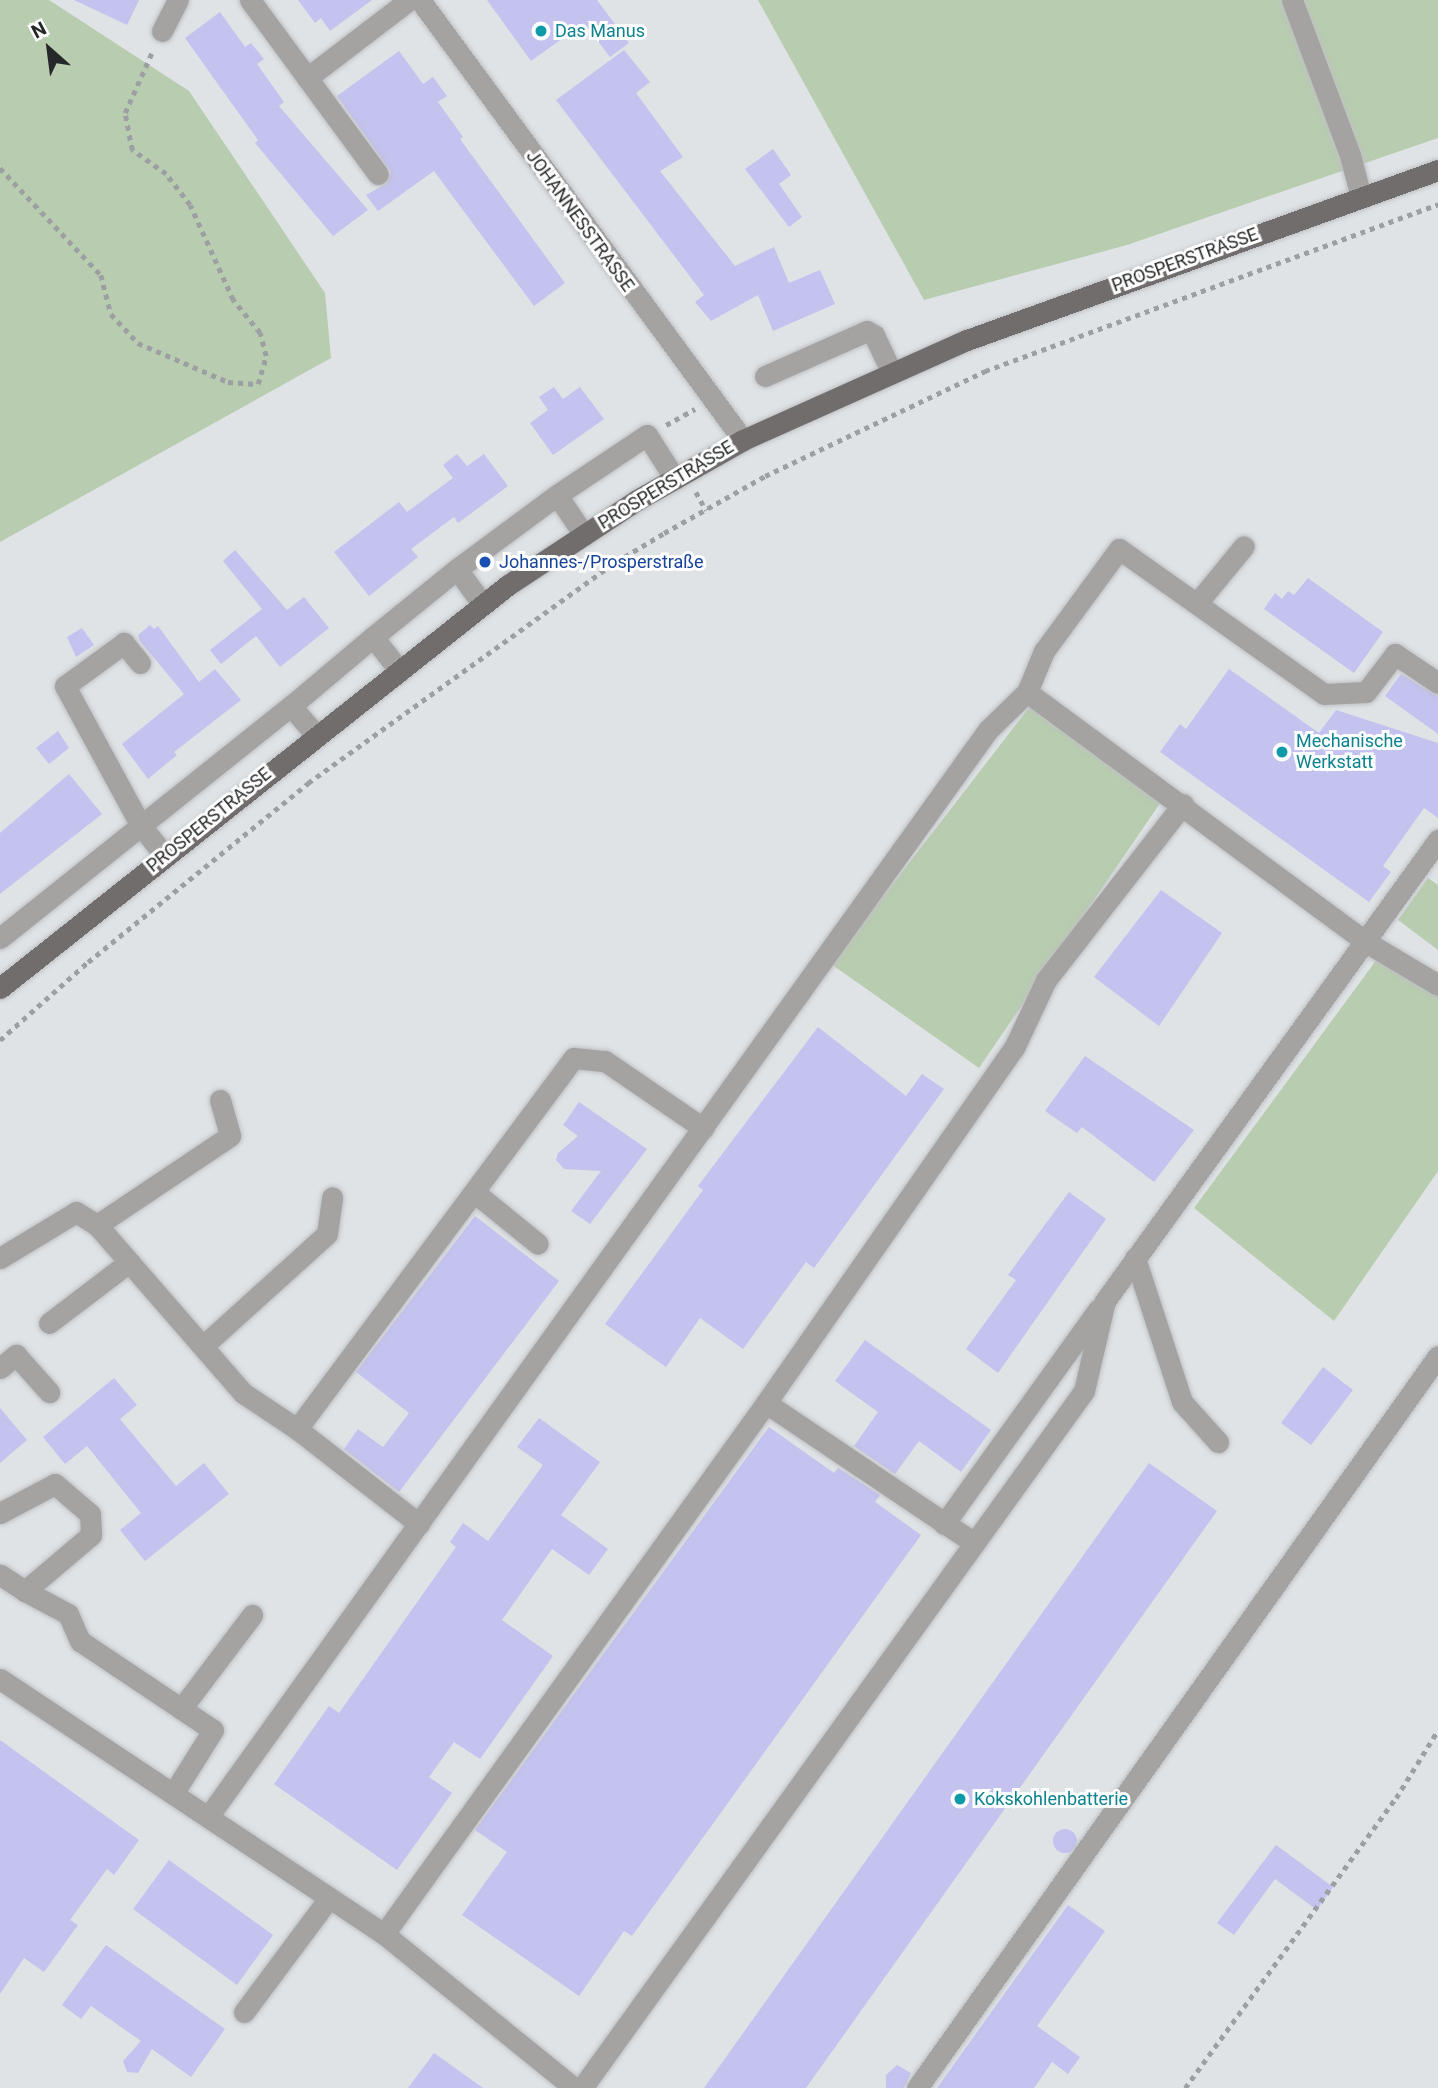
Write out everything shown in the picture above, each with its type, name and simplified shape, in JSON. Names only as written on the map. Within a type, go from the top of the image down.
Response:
[{"type":"main road","name":"PROSPERSTRASSE","points":[[0,988],[483,605],[584,535],[743,440],[991,331],[1438,170]]},
{"type":"street","points":[[162,31],[178,0]]},
{"type":"street","points":[[250,0],[378,174]]},
{"type":"street","points":[[307,78],[408,0]]},
{"type":"street","name":"JOHANNESSTRASSE","points":[[420,0],[743,440]]},
{"type":"street","points":[[1292,0],[1350,155],[1361,197]]},
{"type":"street","points":[[765,376],[867,331],[874,335],[892,373]]},
{"type":"street","points":[[0,938],[291,706],[457,569],[557,495],[647,435],[675,479]]},
{"type":"street","points":[[557,495],[584,535]]},
{"type":"street","points":[[1198,602],[1244,546]]},
{"type":"street","points":[[208,1817],[988,730],[1027,692],[1044,652],[1119,549],[1198,602],[1324,694],[1366,692],[1395,654],[1438,684]]},
{"type":"street","points":[[457,569],[483,605]]},
{"type":"street","points":[[373,637],[399,670]]},
{"type":"street","points":[[140,663],[124,643],[65,686],[141,826],[165,856]]},
{"type":"street","points":[[1027,692],[1183,804],[1366,942],[1438,985]]},
{"type":"street","points":[[291,706],[316,735]]},
{"type":"street","points":[[384,1934],[766,1403],[1014,1048],[1046,980],[1183,804]]},
{"type":"street","points":[[944,1524],[1438,840]]},
{"type":"street","points":[[297,1429],[574,1058],[605,1061],[703,1128]]},
{"type":"street","points":[[97,1225],[230,1136],[220,1100]]},
{"type":"street","points":[[474,1192],[538,1244]]},
{"type":"street","points":[[202,1346],[327,1234],[332,1197]]},
{"type":"street","points":[[0,1258],[76,1212],[97,1225],[243,1393],[297,1429],[419,1524]]},
{"type":"street","points":[[1136,1258],[1182,1402],[1219,1442]]},
{"type":"street","points":[[48,1323],[129,1262]]},
{"type":"street","points":[[585,2083],[1084,1391],[1105,1301]]},
{"type":"street","points":[[0,1368],[16,1355],[49,1392]]},
{"type":"street","points":[[917,2088],[1438,1356]]},
{"type":"street","points":[[766,1403],[974,1543]]},
{"type":"street","points":[[0,1513],[55,1484],[90,1514],[91,1535],[25,1591]]},
{"type":"street","points":[[0,1575],[68,1614],[80,1641],[213,1730],[173,1794]]},
{"type":"street","points":[[181,1709],[252,1615]]},
{"type":"street","points":[[1,1681],[384,1934],[574,2088]]},
{"type":"street","points":[[244,2012],[329,1898]]},
{"type":"path","points":[[0,168],[93,264],[101,275],[111,314],[138,343],[228,382],[258,384],[266,356],[260,333],[233,299],[190,205],[166,174],[132,150],[125,113],[162,31]]},
{"type":"path","points":[[0,1040],[88,962],[308,783],[616,562],[664,533],[765,476],[985,371],[1438,204]]},
{"type":"path","points":[[1185,2088],[1396,1798],[1438,1730]]},
{"type":"green space","points":[[0,0],[49,0],[189,91],[325,293],[331,358],[0,542]]},
{"type":"green space","points":[[758,0],[1438,0],[1438,138],[1127,245],[924,300]]},
{"type":"green space","points":[[1031,705],[1165,796],[979,1068],[831,964]]},
{"type":"green space","points":[[1428,878],[1438,885],[1438,950],[1398,920]]},
{"type":"green space","points":[[1383,951],[1438,989],[1438,1171],[1334,1321],[1194,1208]]},
{"type":"building","points":[[74,0],[139,0],[127,25]]},
{"type":"building","points":[[298,0],[372,0],[330,31],[321,18],[315,23]]},
{"type":"building","name":"Das Manus","points":[[487,0],[597,0],[629,43],[610,57],[584,23],[531,61]]},
{"type":"building","points":[[220,12],[245,47],[251,43],[264,59],[257,64],[284,102],[279,106],[368,210],[333,236],[255,143],[258,140],[185,38]]},
{"type":"building","points":[[624,50],[650,82],[636,93],[683,157],[660,171],[735,266],[774,247],[789,283],[820,270],[835,304],[773,331],[758,295],[711,321],[695,302],[704,295],[556,100]]},
{"type":"building","points":[[399,51],[423,84],[433,77],[447,96],[438,102],[463,137],[460,139],[565,283],[534,306],[434,171],[378,211],[366,195],[386,184],[391,172],[337,96]]},
{"type":"building","points":[[773,149],[791,175],[779,184],[802,217],[789,227],[745,169]]},
{"type":"building","points":[[554,387],[563,399],[580,387],[604,419],[553,455],[530,423],[548,410],[539,397]]},
{"type":"building","points":[[457,454],[467,466],[484,454],[508,486],[458,523],[454,517],[411,549],[418,557],[369,596],[334,552],[399,502],[407,512],[453,478],[443,465]]},
{"type":"building","points":[[235,550],[287,610],[304,597],[329,628],[280,667],[256,636],[221,664],[210,650],[262,609],[223,561]]},
{"type":"building","points":[[1308,578],[1383,632],[1354,673],[1264,609],[1275,593],[1282,599],[1288,591],[1294,595]]},
{"type":"building","points":[[150,625],[154,629],[158,626],[199,682],[215,669],[241,700],[174,752],[177,755],[148,779],[122,744],[184,694],[140,641],[138,635]]},
{"type":"building","points":[[82,628],[94,645],[76,657],[67,637]]},
{"type":"building","points":[[1229,669],[1319,733],[1336,710],[1438,743],[1438,818],[1424,808],[1383,866],[1391,872],[1369,902],[1160,752],[1180,724],[1186,729]]},
{"type":"building","points":[[1401,674],[1438,696],[1438,734],[1385,696]]},
{"type":"building","points":[[58,731],[69,748],[49,764],[36,748]]},
{"type":"building","points":[[69,774],[102,814],[0,894],[0,833]]},
{"type":"building","points":[[1161,890],[1222,933],[1159,1026],[1094,977]]},
{"type":"building","points":[[818,1027],[906,1096],[922,1074],[944,1089],[814,1268],[806,1262],[743,1349],[700,1318],[666,1367],[605,1324],[703,1190],[698,1186]]},
{"type":"building","points":[[1085,1056],[1194,1130],[1154,1182],[1082,1127],[1077,1133],[1045,1111]]},
{"type":"building","points":[[579,1102],[647,1149],[590,1224],[571,1211],[601,1171],[564,1169],[556,1160],[558,1153],[578,1136],[563,1125]]},
{"type":"building","points":[[1069,1192],[1106,1219],[998,1373],[966,1349],[1016,1280],[1008,1275]]},
{"type":"building","points":[[475,1216],[559,1281],[399,1492],[344,1449],[358,1429],[383,1447],[409,1413],[356,1372]]},
{"type":"building","points":[[865,1340],[991,1430],[961,1472],[919,1441],[895,1474],[854,1446],[878,1412],[835,1381]]},
{"type":"building","points":[[1323,1367],[1353,1390],[1311,1445],[1281,1423]]},
{"type":"building","points":[[114,1378],[137,1405],[120,1419],[176,1486],[204,1463],[229,1494],[145,1561],[120,1530],[141,1513],[87,1446],[65,1464],[43,1437]]},
{"type":"building","points":[[0,1408],[27,1440],[0,1463]]},
{"type":"building","points":[[539,1418],[600,1462],[561,1515],[608,1549],[589,1575],[552,1549],[502,1620],[553,1656],[480,1759],[454,1742],[429,1777],[452,1793],[397,1870],[274,1784],[329,1706],[339,1713],[456,1547],[450,1542],[463,1523],[488,1541],[543,1465],[517,1447]]},
{"type":"building","points":[[769,1427],[834,1473],[838,1468],[880,1495],[875,1502],[921,1535],[632,1936],[624,1931],[579,1996],[462,1915],[507,1852],[475,1830]]},
{"type":"building","name":"Kokskohlenbatterie","points":[[1149,1463],[1217,1511],[806,2088],[704,2088]]},
{"type":"building","points":[[0,1740],[139,1840],[114,1875],[107,1869],[70,1920],[78,1925],[44,1972],[24,1958],[0,1994]]},
{"type":"building","points":[[1065,1829],[1074,1832],[1077,1841],[1074,1850],[1065,1853],[1056,1850],[1053,1841],[1056,1832]]},
{"type":"building","points":[[1276,1845],[1333,1887],[1317,1910],[1275,1879],[1234,1935],[1217,1923]]},
{"type":"building","points":[[169,1860],[273,1935],[237,1985],[133,1909]]},
{"type":"building","points":[[1068,1905],[1105,1931],[1037,2026],[1080,2057],[1068,2074],[1052,2062],[1034,2088],[937,2088]]},
{"type":"building","points":[[106,1945],[225,2029],[191,2077],[152,2049],[138,2073],[127,2072],[123,2061],[141,2041],[91,2006],[81,2019],[62,2005]]},
{"type":"building","points":[[434,2053],[483,2088],[408,2088]]},
{"type":"building","points":[[897,2065],[911,2073],[904,2088],[886,2088],[886,2075]]},
{"type":"place","name":"Das Manus","points":[[541,31]]},
{"type":"place","name":"Johannes-/Prosperstraße","points":[[485,562]]},
{"type":"place","name":"Mechanische Werkstatt","points":[[1282,752]]},
{"type":"place","name":"Kokskohlenbatterie","points":[[960,1799]]}]
